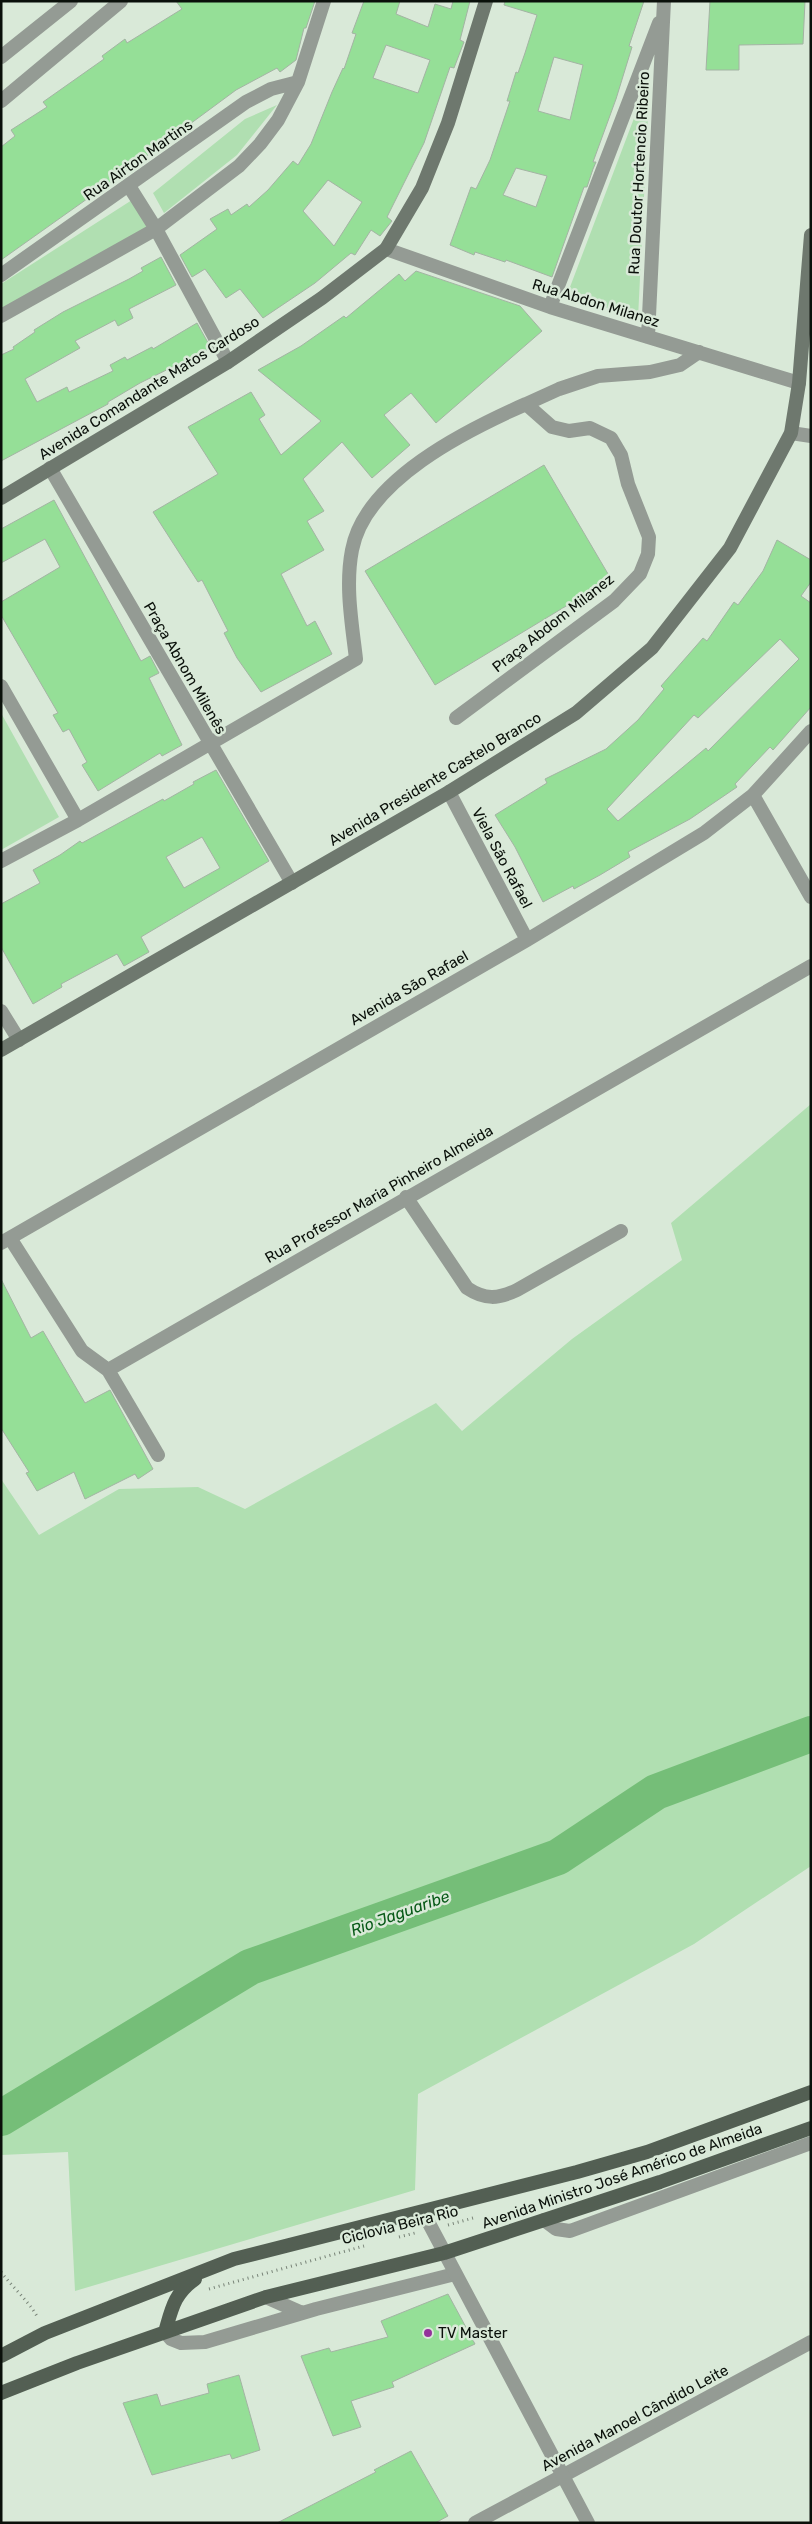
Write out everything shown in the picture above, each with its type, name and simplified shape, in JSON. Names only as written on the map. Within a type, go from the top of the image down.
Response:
[{"type":"main road","name":"Avenida Comandante Matos Cardoso","points":[[1,498],[228,362],[322,298],[386,249],[422,188],[448,123],[486,1]]},
{"type":"main road","name":"Avenida Presidente Castelo Branco","points":[[1,1050],[448,792],[576,713],[652,648],[730,548],[791,433],[799,383],[810,268],[811,235]]},
{"type":"main road","name":"Avenida Ministro José Américo de Almeida","points":[[1,2356],[46,2332],[234,2260],[577,2172],[647,2152],[811,2092]]},
{"type":"main road","name":"Avenida Ministro José Américo de Almeida","points":[[1,2393],[165,2332],[266,2298],[444,2253],[660,2182],[811,2128]]},
{"type":"main road","points":[[165,2332],[175,2299],[182,2289],[195,2280],[234,2260]]},
{"type":"street","points":[[1,57],[71,1]]},
{"type":"street","points":[[1,102],[121,1]]},
{"type":"street","points":[[1,316],[156,229],[238,166],[255,150],[278,120],[298,82],[324,1]]},
{"type":"street","name":"Rua Doutor Hortencio Ribeiro","points":[[550,307],[664,6]]},
{"type":"street","name":"Rua Doutor Hortencio Ribeiro","points":[[648,336],[664,6]]},
{"type":"street","name":"Rua Airton Martins","points":[[1,275],[246,102],[271,89],[298,82]]},
{"type":"street","points":[[129,186],[156,229],[228,362]]},
{"type":"street","name":"Rua Abdon Milanez","points":[[386,249],[550,307],[799,383]]},
{"type":"street","points":[[1,862],[78,820],[356,660],[350,602],[352,549],[368,512],[386,490],[417,464],[469,430],[559,388],[598,376],[650,372],[680,365],[699,352]]},
{"type":"street","name":"Praça Abdom Milanez","points":[[456,718],[614,601],[640,574],[648,554],[649,537],[628,484],[621,455],[611,438],[590,428],[570,431],[552,427],[526,404]]},
{"type":"street","points":[[791,433],[811,436]]},
{"type":"street","name":"Praça Abnom Milenês","points":[[50,468],[292,883]]},
{"type":"street","points":[[1,686],[78,820]]},
{"type":"street","name":"Avenida São Rafael","points":[[6,1241],[527,940],[704,832],[753,795],[811,731]]},
{"type":"street","name":"Viela São Rafael","points":[[448,792],[527,940]]},
{"type":"street","points":[[753,795],[811,897]]},
{"type":"street","name":"Rua Professor Maria Pinheiro Almeida","points":[[108,1370],[406,1197],[811,966]]},
{"type":"street","points":[[1,1012],[19,1040]]},
{"type":"street","points":[[406,1197],[467,1288],[487,1298],[505,1296],[517,1290],[620,1231]]},
{"type":"street","points":[[6,1241],[82,1351],[108,1370],[158,1455]]},
{"type":"street","points":[[544,2220],[556,2229],[570,2231],[811,2143]]},
{"type":"street","points":[[423,2212],[588,2523]]},
{"type":"street","points":[[165,2332],[171,2339],[180,2343],[205,2342],[302,2313],[455,2274]]},
{"type":"street","points":[[266,2298],[302,2313]]},
{"type":"street","name":"Avenida Manoel Cândido Leite","points":[[476,2523],[811,2342]]},
{"type":"path","name":"Ciclovia Beira Rio","points":[[394,2238],[479,2216]]},
{"type":"path","name":"Ciclovia Beira Rio","points":[[203,2291],[365,2245]]},
{"type":"path","points":[[1,2272],[15,2290],[28,2301],[46,2332]]},
{"type":"green space","points":[[650,76],[638,318],[567,295]]},
{"type":"green space","points":[[277,105],[237,155],[164,213],[153,193],[245,119]]},
{"type":"green space","points":[[132,200],[149,228],[1,311],[1,284]]},
{"type":"green space","points":[[1,713],[59,817],[1,850]]},
{"type":"green space","points":[[811,1104],[811,1866],[694,1944],[418,2094],[415,2190],[75,2291],[68,2152],[1,2155],[1,1479],[39,1535],[119,1489],[198,1487],[245,1509],[436,1403],[462,1431],[572,1339],[682,1260],[671,1223]]},
{"type":"building","points":[[176,1],[315,1],[306,28],[304,28],[296,60],[280,72],[277,68],[236,90],[1,260],[1,147],[15,136],[11,130],[47,107],[43,102],[104,59],[102,56],[125,39],[127,43],[182,9]]},
{"type":"building","points":[[364,1],[400,1],[396,14],[428,27],[435,4],[451,9],[453,1],[470,1],[460,40],[464,42],[454,68],[450,67],[424,143],[387,217],[392,221],[380,236],[371,230],[355,255],[351,253],[315,283],[263,318],[240,289],[226,298],[205,269],[192,277],[180,255],[217,229],[210,219],[228,209],[231,215],[247,204],[249,207],[268,190],[293,161],[298,165],[311,144],[332,92],[344,69],[356,34],[352,33]],"holes":[[[386,45],[430,60],[418,93],[373,78]],[[328,180],[362,202],[334,246],[303,211]]]},
{"type":"building","points":[[505,1],[644,1],[629,46],[632,47],[616,99],[593,162],[596,162],[587,187],[584,187],[552,277],[506,260],[505,262],[475,252],[474,255],[450,245],[471,187],[476,189],[490,160],[510,101],[507,101],[516,72],[518,73],[537,15],[504,5]],"holes":[[[554,57],[583,65],[570,120],[538,111]],[[516,168],[547,176],[536,207],[503,195]]]},
{"type":"building","points":[[710,1],[805,1],[803,44],[739,45],[739,70],[706,70]]},
{"type":"building","points":[[161,257],[176,285],[129,309],[133,318],[118,326],[115,320],[75,341],[80,348],[25,379],[37,402],[67,387],[69,392],[113,371],[110,365],[125,357],[127,360],[152,347],[153,349],[197,323],[211,348],[140,383],[108,402],[108,404],[1,461],[1,355],[14,349],[13,347],[35,332],[34,330],[63,312],[129,279],[143,271],[141,268]]},
{"type":"building","points":[[416,271],[520,306],[542,331],[436,423],[411,393],[384,415],[410,445],[372,478],[342,442],[303,479],[324,511],[307,521],[324,550],[281,574],[307,626],[315,621],[332,654],[261,692],[237,658],[224,633],[228,631],[202,580],[198,582],[153,512],[218,474],[188,427],[251,392],[265,415],[259,419],[281,455],[321,421],[258,370],[301,346],[344,316],[346,318],[399,274],[405,281]]},
{"type":"building","points":[[544,465],[611,579],[435,685],[365,571]]},
{"type":"building","points":[[54,500],[141,661],[150,656],[159,673],[149,678],[182,745],[162,756],[160,753],[98,791],[82,765],[87,762],[69,729],[63,732],[53,715],[58,713],[1,615],[1,602],[60,567],[45,539],[1,563],[1,529]]},
{"type":"building","points":[[777,540],[811,560],[811,582],[801,596],[811,603],[811,707],[773,750],[770,747],[735,784],[737,787],[690,819],[628,852],[630,857],[600,875],[574,889],[573,886],[543,902],[515,847],[495,815],[547,783],[545,779],[606,749],[638,720],[664,689],[661,686],[703,638],[707,641],[734,602],[738,605],[763,571]],"holes":[[[780,639],[799,659],[708,751],[706,748],[618,821],[607,809],[694,715],[698,718]]]},
{"type":"building","points":[[216,770],[269,861],[141,937],[149,952],[124,966],[117,954],[61,984],[62,987],[33,1004],[1,947],[1,904],[40,883],[33,870],[80,841],[82,843],[163,799],[164,801],[194,784],[193,782]],"holes":[[[202,837],[220,868],[184,888],[166,857]]]},
{"type":"building","points":[[1,1279],[31,1338],[43,1331],[85,1403],[110,1390],[153,1469],[138,1479],[135,1474],[85,1499],[74,1472],[37,1491],[26,1473],[29,1472],[1,1428]]},
{"type":"building","points":[[448,2294],[475,2344],[392,2382],[394,2387],[351,2401],[361,2427],[333,2436],[301,2356],[329,2348],[331,2352],[388,2337],[381,2321]]},
{"type":"building","points":[[239,2375],[260,2450],[232,2459],[230,2454],[152,2475],[123,2403],[157,2394],[161,2406],[209,2393],[207,2384]]},
{"type":"building","points":[[411,2451],[448,2516],[435,2523],[277,2523],[376,2472],[374,2470]]},
{"type":"waterway","name":"Rio Jaguaribe","points":[[1,2118],[250,1967],[558,1857],[656,1792],[811,1734]]},
{"type":"place","name":"TV Master","points":[[428,2333]]}]
